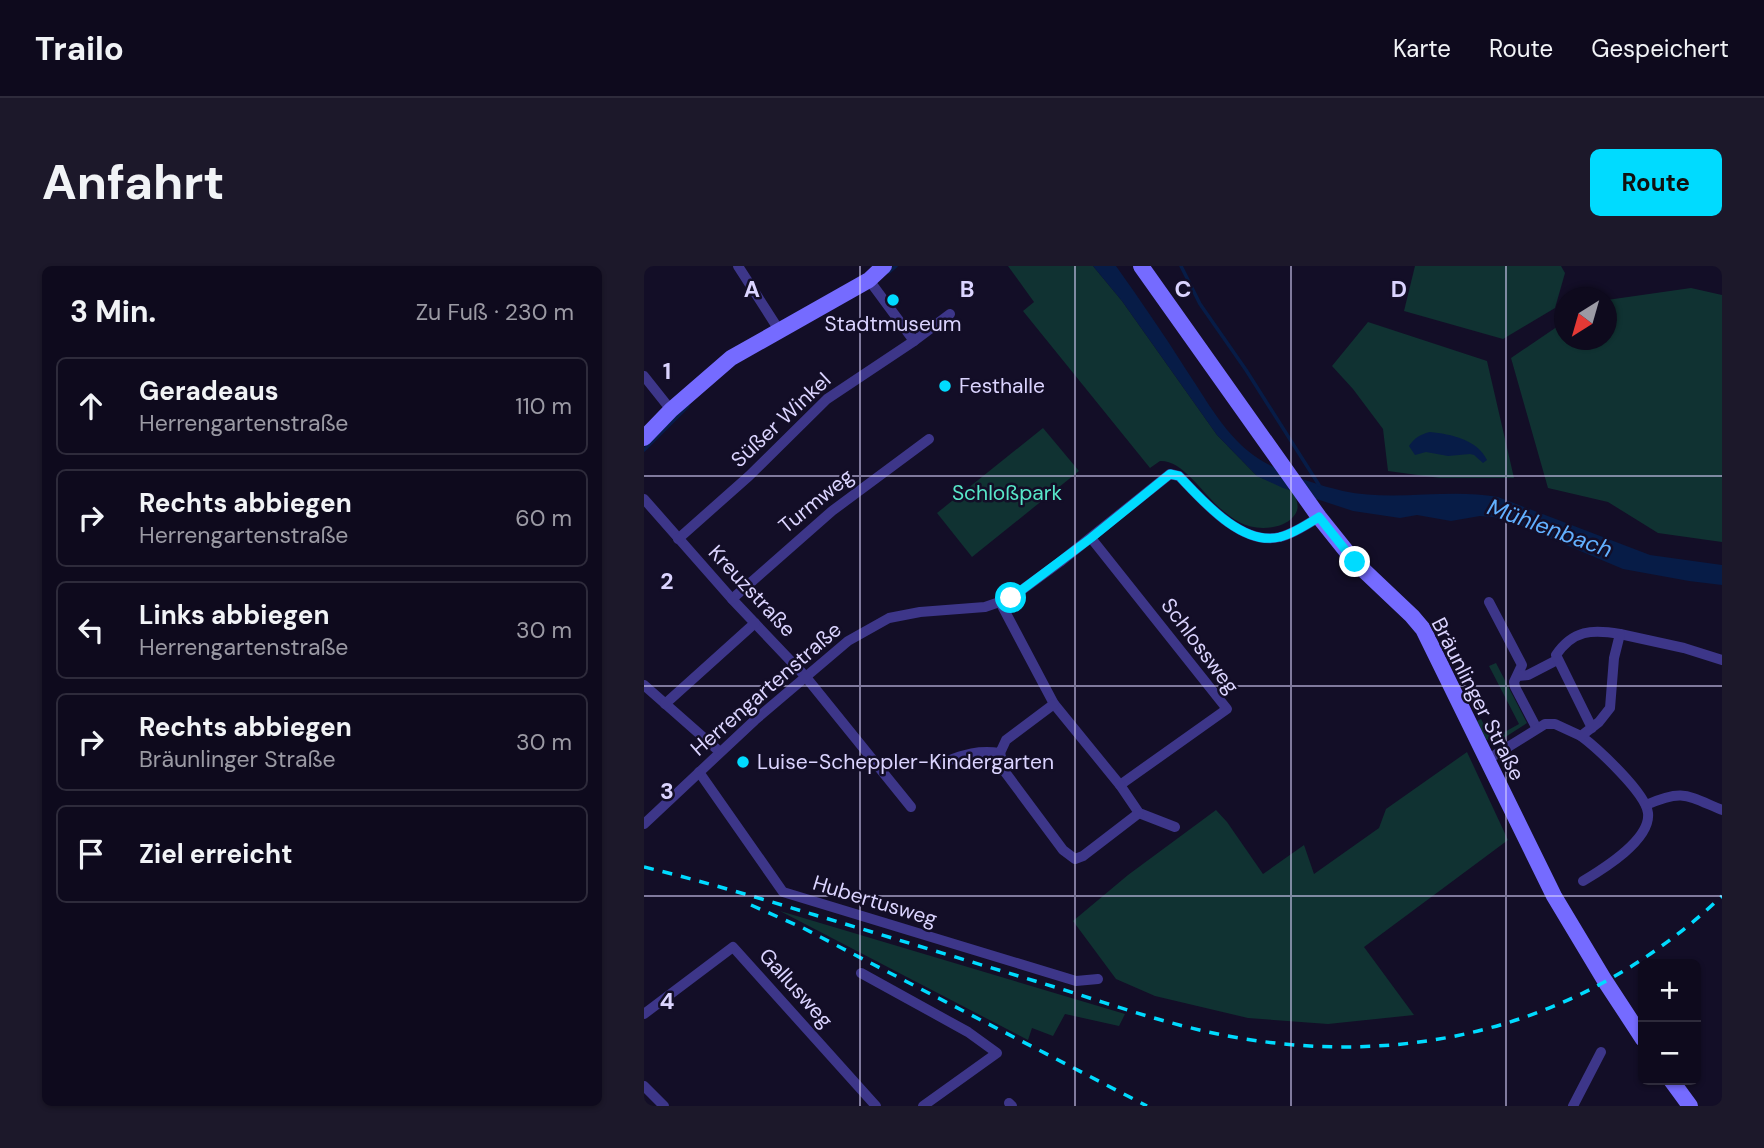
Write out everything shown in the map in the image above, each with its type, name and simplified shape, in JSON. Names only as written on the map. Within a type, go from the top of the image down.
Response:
[{"type":"main road","points":[[644,438],[671,410],[731,358],[869,280],[884,266]]},
{"type":"main road","name":"Bräunlinger Straße","points":[[1141,266],[1319,517],[1355,562],[1423,629],[1554,896],[1638,1031]]},
{"type":"main road","points":[[1675,1085],[1690,1106]]},
{"type":"street","points":[[738,266],[779,330]]},
{"type":"street","points":[[869,280],[914,341]]},
{"type":"street","name":"Süßer Winkel","points":[[678,539],[749,476],[827,399],[950,314]]},
{"type":"street","points":[[644,376],[671,410]]},
{"type":"street","name":"Turmweg","points":[[732,599],[832,511],[929,439]]},
{"type":"street","name":"Herrengartenstraße","points":[[644,824],[720,752],[848,641],[890,618],[920,612],[985,607],[1022,591],[1170,474],[1179,476],[1220,517],[1241,530],[1263,538],[1279,537],[1319,517]]},
{"type":"street","name":"Kreuzstraße","points":[[644,499],[732,599],[805,676],[911,807]]},
{"type":"street","name":"Schlossweg","points":[[1091,538],[1227,709],[1120,785]]},
{"type":"street","points":[[1000,602],[1054,704],[1120,785],[1139,813],[1175,827]]},
{"type":"street","points":[[1489,602],[1522,665],[1514,682],[1515,687],[1536,727]]},
{"type":"street","points":[[665,704],[755,624]]},
{"type":"street","points":[[1592,728],[1556,655],[1581,634],[1597,630],[1620,634],[1684,648],[1722,660]]},
{"type":"street","points":[[1581,736],[1610,708],[1614,658],[1620,634]]},
{"type":"street","points":[[1518,676],[1528,675],[1557,660]]},
{"type":"street","points":[[644,685],[720,752]]},
{"type":"street","points":[[1054,704],[1006,740],[1000,754],[1005,772],[1063,850],[1075,859],[1083,856],[1139,813]]},
{"type":"street","points":[[1487,760],[1536,727],[1555,724],[1581,736],[1608,759],[1646,806],[1647,823],[1631,847],[1583,881]]},
{"type":"street","points":[[945,762],[964,754],[983,751],[1000,754]]},
{"type":"street","name":"Hubertusweg","points":[[699,772],[783,892],[1076,981],[1098,979]]},
{"type":"street","points":[[1646,806],[1681,793],[1722,810]]},
{"type":"street","name":"Gallusweg","points":[[644,1014],[733,947],[876,1106]]},
{"type":"street","points":[[861,973],[968,1032],[997,1053],[922,1106]]},
{"type":"street","points":[[1573,1106],[1601,1052]]},
{"type":"street","points":[[644,1086],[664,1106]]},
{"type":"green space","points":[[1008,266],[1093,266],[1122,301],[1217,435],[1257,476],[1293,491],[1298,508],[1293,517],[1283,524],[1271,527],[1246,525],[1218,507],[1184,471],[1160,461],[1150,468],[1023,311],[1034,302]]},
{"type":"green space","points":[[1415,266],[1561,266],[1565,273],[1561,287],[1554,287],[1554,309],[1503,339],[1404,311]]},
{"type":"green space","points":[[1691,288],[1722,295],[1722,542],[1658,533],[1608,502],[1548,488],[1511,358],[1554,329],[1554,350],[1617,350],[1617,299]]},
{"type":"green space","points":[[1368,322],[1487,361],[1514,478],[1440,478],[1388,471],[1383,429],[1332,366]]},
{"type":"green space","name":"Schloßpark","points":[[1043,428],[1079,471],[972,557],[937,513]]},
{"type":"green space","points":[[1496,663],[1527,723],[1496,743],[1486,739],[1477,721],[1481,719],[1492,739],[1519,724],[1489,666]]},
{"type":"green space","points":[[1467,752],[1508,840],[1364,947],[1414,1015],[1328,1024],[1248,1018],[1155,996],[1116,979],[1073,921],[1128,875],[1216,810],[1263,874],[1304,845],[1314,874],[1379,828],[1386,809]]},
{"type":"green space","points":[[780,911],[1125,1014],[1119,1026],[1065,1014],[1053,1036],[1032,1028],[1028,1040]]},
{"type":"water","name":"Mühlenbach","points":[[1093,266],[1116,266],[1227,429],[1247,450],[1268,464],[1311,482],[1362,494],[1459,494],[1498,497],[1650,555],[1722,565],[1722,585],[1623,569],[1502,518],[1480,516],[1451,521],[1417,515],[1400,518],[1353,511],[1283,488],[1257,476],[1217,435],[1122,301]]},
{"type":"water","points":[[1430,432],[1455,436],[1471,443],[1487,460],[1483,463],[1470,454],[1448,456],[1426,452],[1415,455],[1409,446],[1418,437]]},
{"type":"waterway","points":[[889,272],[896,266]]},
{"type":"waterway","points":[[1181,266],[1200,304],[1246,370],[1319,485]]},
{"type":"waterway","points":[[644,450],[688,406]]},
{"type":"railway","points":[[644,867],[773,902],[1179,1025],[1228,1036],[1296,1045],[1363,1047],[1429,1041],[1493,1027],[1554,1006],[1613,977],[1669,940],[1722,896]]},
{"type":"railway","points":[[751,905],[803,928],[1147,1106]]},
{"type":"place","name":"Stadtmuseum","points":[[893,300]]},
{"type":"place","name":"Festhalle","points":[[945,386]]},
{"type":"place","name":"Luise-Scheppler-Kindergarten","points":[[743,762]]},
{"type":"route","points":[[1011,598],[1091,538],[1160,479],[1170,474],[1179,476],[1220,517],[1241,530],[1263,538],[1279,537],[1319,517],[1355,562]]}]
